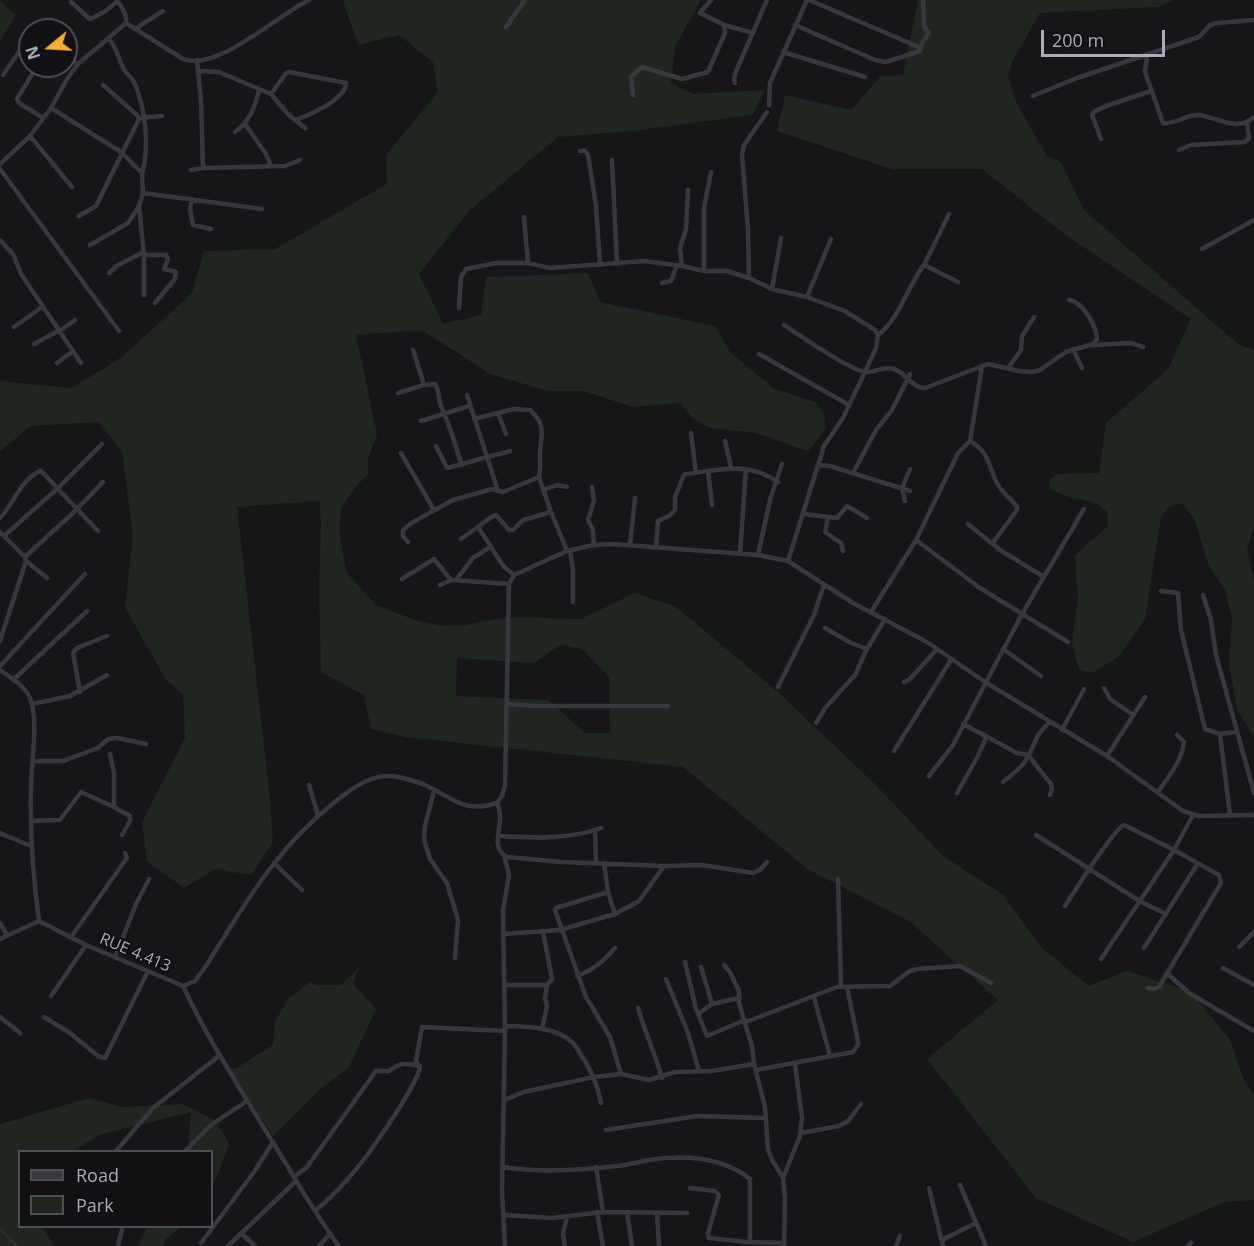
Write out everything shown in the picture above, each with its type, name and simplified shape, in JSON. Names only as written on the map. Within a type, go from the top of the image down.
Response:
[{"type":"street","points":[[126,23],[183,59],[197,60],[238,46],[266,29],[292,8],[309,0]]},
{"type":"street","points":[[506,27],[525,0]]},
{"type":"street","points":[[711,0],[700,13],[724,24],[753,33]]},
{"type":"street","points":[[735,83],[734,78],[767,0]]},
{"type":"street","points":[[769,105],[769,88],[808,0],[921,48]]},
{"type":"street","points":[[795,25],[875,60],[886,62],[920,51],[929,33],[924,26],[923,0]]},
{"type":"street","points":[[71,2],[90,19],[104,12],[117,1],[126,18],[126,23]]},
{"type":"street","points":[[135,29],[163,11]]},
{"type":"street","points":[[1033,96],[1077,78],[1202,36],[1210,25],[1254,20]]},
{"type":"street","points":[[78,64],[126,23]]},
{"type":"street","points":[[633,94],[631,77],[642,67],[682,79],[708,72],[725,33],[724,24]]},
{"type":"street","points":[[90,244],[124,226],[139,206],[143,194],[142,173],[146,139],[134,82],[125,71],[114,43],[108,38]]},
{"type":"street","points":[[783,52],[864,77]]},
{"type":"street","points":[[3,75],[18,53]]},
{"type":"street","points":[[1146,56],[1145,72],[1161,121],[1166,124],[1197,115],[1229,123],[1246,123],[1254,117]]},
{"type":"street","points":[[197,60],[203,168]]},
{"type":"street","points":[[199,71],[219,72],[271,94],[305,128]]},
{"type":"street","points":[[271,94],[289,72],[346,82],[345,89],[338,97],[310,115],[296,120]]},
{"type":"street","points":[[30,78],[17,99],[19,103],[43,118]]},
{"type":"street","points":[[68,78],[51,108],[30,136],[0,166],[32,215],[75,269],[119,331]]},
{"type":"street","points":[[103,85],[141,118]]},
{"type":"street","points":[[236,132],[245,124],[255,106],[259,90]]},
{"type":"street","points":[[1101,139],[1092,116],[1094,112],[1151,91]]},
{"type":"street","points":[[51,108],[121,152],[142,173]]},
{"type":"street","points":[[749,278],[742,154],[749,136],[767,112]]},
{"type":"street","points":[[141,118],[162,116]]},
{"type":"street","points":[[80,216],[96,206],[121,152],[141,118]]},
{"type":"street","points":[[1179,150],[1191,145],[1248,140],[1246,123]]},
{"type":"street","points":[[245,124],[266,154],[271,166]]},
{"type":"street","points":[[30,136],[72,187]]},
{"type":"street","points":[[580,151],[585,151],[588,155],[596,206],[600,265]]},
{"type":"street","points":[[191,170],[285,166],[300,160]]},
{"type":"street","points":[[612,160],[617,264]]},
{"type":"street","points":[[704,271],[704,208],[711,172]]},
{"type":"street","points":[[662,283],[671,281],[679,265],[680,248],[686,229],[688,190]]},
{"type":"street","points":[[143,194],[262,209]]},
{"type":"street","points":[[192,199],[190,209],[193,225],[211,229]]},
{"type":"street","points":[[139,206],[144,254],[144,295]]},
{"type":"street","points":[[878,335],[902,304],[924,266],[949,214]]},
{"type":"street","points":[[524,217],[528,263]]},
{"type":"street","points":[[1202,249],[1254,220]]},
{"type":"street","points":[[772,289],[781,237]]},
{"type":"street","points":[[807,297],[831,239]]},
{"type":"street","points":[[0,240],[13,254],[21,274],[81,363]]},
{"type":"street","points":[[109,273],[118,265],[144,254],[166,255],[168,259],[164,268],[176,272],[175,279],[155,303]]},
{"type":"street","points":[[459,308],[461,277],[466,269],[496,263],[528,263],[549,268],[644,261],[679,265],[704,271],[727,271],[772,289],[807,297],[845,311],[875,330],[878,335],[876,348],[849,405],[824,446],[788,561]]},
{"type":"street","points":[[924,266],[958,282]]},
{"type":"street","points":[[784,325],[826,353],[865,372],[895,369],[909,376],[920,388],[926,388],[988,364],[1031,372],[1040,370],[1073,349],[1096,342],[1097,333],[1079,304],[1069,300]]},
{"type":"street","points":[[14,327],[42,307]]},
{"type":"street","points":[[1008,368],[1021,350],[1022,336],[1034,317]]},
{"type":"street","points":[[34,344],[75,320]]},
{"type":"street","points":[[1087,345],[1131,343],[1143,347]]},
{"type":"street","points":[[1073,349],[1082,368]]},
{"type":"street","points":[[413,350],[424,385]]},
{"type":"street","points":[[57,363],[73,351]]},
{"type":"street","points":[[759,354],[849,405]]},
{"type":"street","points":[[871,612],[916,540],[958,453],[970,441],[982,366]]},
{"type":"street","points":[[853,473],[864,450],[892,410],[909,376]]},
{"type":"street","points":[[398,393],[435,384],[462,465]]},
{"type":"street","points":[[467,395],[498,491]]},
{"type":"street","points":[[421,421],[469,406]]},
{"type":"street","points":[[474,419],[514,409],[530,410],[538,419],[543,436],[539,456],[539,477],[550,512],[568,551],[573,569],[573,602]]},
{"type":"street","points":[[498,413],[506,434]]},
{"type":"street","points":[[691,433],[696,472]]},
{"type":"street","points":[[725,441],[731,467]]},
{"type":"street","points":[[970,441],[982,449],[998,484],[1017,507],[992,544]]},
{"type":"street","points":[[4,536],[58,488],[102,444]]},
{"type":"street","points":[[436,446],[445,466],[462,465],[510,451]]},
{"type":"street","points":[[401,453],[435,510]]},
{"type":"street","points":[[758,555],[770,500],[778,482],[782,464]]},
{"type":"street","points":[[819,465],[910,491]]},
{"type":"street","points":[[656,547],[658,521],[675,510],[675,497],[684,476],[731,467],[746,469],[778,482]]},
{"type":"street","points":[[740,554],[746,469]]},
{"type":"street","points":[[905,501],[902,488],[910,469]]},
{"type":"street","points":[[0,518],[26,482],[41,471],[98,531]]},
{"type":"street","points":[[708,471],[712,505]]},
{"type":"street","points":[[408,542],[403,536],[404,530],[413,522],[453,500],[492,489],[503,492],[539,477]]},
{"type":"street","points":[[0,641],[25,559],[103,482]]},
{"type":"street","points":[[543,490],[557,485],[567,487]]},
{"type":"street","points":[[592,487],[592,510],[588,517],[593,530],[594,545]]},
{"type":"street","points":[[630,545],[634,498]]},
{"type":"street","points":[[804,514],[837,518],[847,506],[867,518]]},
{"type":"street","points":[[929,776],[953,745],[1022,614],[1084,509]]},
{"type":"street","points":[[461,539],[496,515],[509,530],[513,530],[524,520],[550,512]]},
{"type":"street","points":[[828,518],[825,532],[841,543],[843,552]]},
{"type":"street","points":[[968,524],[992,544],[1044,577]]},
{"type":"street","points":[[478,527],[504,567],[514,575]]},
{"type":"street","points":[[0,532],[25,559],[47,578]]},
{"type":"street","points":[[916,540],[980,588],[1068,642]]},
{"type":"street","points":[[183,986],[195,981],[204,969],[256,886],[289,843],[318,815],[365,781],[381,776],[399,778],[425,785],[466,806],[478,807],[497,803],[505,785],[509,584],[514,575],[568,551],[594,545],[630,545],[758,555],[788,561],[824,585],[910,632],[1049,723],[1107,756],[1192,815],[1254,815]]},
{"type":"street","points":[[454,580],[473,558],[490,547]]},
{"type":"street","points":[[402,579],[434,559],[454,580]]},
{"type":"street","points":[[0,939],[39,921],[31,846],[34,727],[32,704],[26,691],[1,670],[85,574]]},
{"type":"street","points":[[440,585],[454,580],[509,584]]},
{"type":"street","points":[[778,687],[814,615],[824,585]]},
{"type":"street","points":[[1161,591],[1178,593],[1181,630],[1203,724],[1209,731],[1220,734],[1237,732]]},
{"type":"street","points":[[1203,595],[1254,793]]},
{"type":"street","points":[[13,680],[87,611]]},
{"type":"street","points":[[816,723],[826,707],[855,675],[885,619]]},
{"type":"street","points":[[825,628],[867,649]]},
{"type":"street","points":[[80,692],[74,653],[77,648],[107,636]]},
{"type":"street","points":[[904,682],[909,680],[937,649]]},
{"type":"street","points":[[1003,649],[1041,676]]},
{"type":"street","points":[[894,751],[951,660]]},
{"type":"street","points":[[32,704],[70,696],[107,675]]},
{"type":"street","points":[[1104,688],[1110,699],[1133,715]]},
{"type":"street","points":[[1062,730],[1084,689]]},
{"type":"street","points":[[1107,756],[1145,697]]},
{"type":"street","points":[[507,704],[668,706]]},
{"type":"street","points":[[1003,782],[1023,764],[1041,730],[1049,723]]},
{"type":"street","points":[[963,724],[1017,753],[1028,755],[1051,784],[1050,795]]},
{"type":"street","points":[[1220,734],[1230,815]]},
{"type":"street","points":[[1158,792],[1176,765],[1184,747],[1184,742],[1177,735]]},
{"type":"street","points":[[33,761],[63,761],[98,748],[108,739],[117,738],[146,744]]},
{"type":"street","points":[[957,793],[986,738]]},
{"type":"street","points":[[110,754],[114,773],[114,807]]},
{"type":"street","points":[[309,785],[318,815]]},
{"type":"street","points":[[434,791],[425,826],[424,840],[430,859],[447,883],[458,920],[455,957]]},
{"type":"street","points":[[31,821],[60,820],[81,792],[114,807],[131,819],[122,835]]},
{"type":"street","points":[[497,803],[501,819],[497,844],[504,855],[509,874],[503,911],[505,1246]]},
{"type":"street","points":[[1101,959],[1174,850],[1192,815]]},
{"type":"street","points":[[1065,906],[1111,839],[1124,825],[1219,875],[1221,883],[1167,973],[1157,988],[1148,988]]},
{"type":"street","points":[[498,836],[543,839],[601,828]]},
{"type":"street","points":[[595,830],[596,863]]},
{"type":"street","points":[[0,833],[31,846]]},
{"type":"street","points":[[1036,835],[1141,902],[1166,914]]},
{"type":"street","points":[[71,937],[127,858],[125,853]]},
{"type":"street","points":[[504,855],[537,861],[664,866],[702,865],[753,873],[760,870],[767,862]]},
{"type":"street","points":[[274,863],[302,890]]},
{"type":"street","points":[[604,863],[608,892],[615,914]]},
{"type":"street","points":[[1144,948],[1198,863]]},
{"type":"street","points":[[503,934],[560,930],[615,914],[639,901],[664,866]]},
{"type":"street","points":[[115,957],[136,904],[149,879]]},
{"type":"street","points":[[504,1100],[524,1092],[594,1077],[621,1074],[649,1080],[662,1078],[675,1072],[795,1064],[853,1052],[858,1045],[844,986],[838,879]]},
{"type":"street","points":[[608,892],[555,910],[577,976],[591,1008],[602,1021],[610,1037],[621,1074]]},
{"type":"street","name":"RUE 4.413","points":[[39,921],[86,945],[183,986],[196,1015],[247,1101],[339,1246]]},
{"type":"street","points":[[0,923],[7,935]]},
{"type":"street","points":[[542,1029],[547,1006],[547,985],[552,979],[543,932]]},
{"type":"street","points":[[1239,947],[1253,936]]},
{"type":"street","points":[[51,996],[86,945]]},
{"type":"street","points":[[577,976],[602,963],[615,948]]},
{"type":"street","points":[[685,962],[698,1014],[707,1036],[844,986],[887,987],[913,970],[954,966],[966,969],[991,983]]},
{"type":"street","points":[[690,1188],[715,1191],[719,1195],[708,1233],[709,1238],[748,1244],[784,1245],[783,1178],[770,1156],[766,1118],[739,991],[724,964]]},
{"type":"street","points":[[701,967],[712,1004]]},
{"type":"street","points":[[1223,968],[1254,985]]},
{"type":"street","points":[[45,1017],[98,1056],[105,1058],[148,971]]},
{"type":"street","points":[[1167,973],[1190,993],[1254,1031]]},
{"type":"street","points":[[666,979],[688,1033],[699,1071]]},
{"type":"street","points":[[505,985],[547,985]]},
{"type":"street","points":[[814,997],[830,1056]]},
{"type":"street","points":[[698,1014],[712,1004],[739,998]]},
{"type":"street","points":[[638,1008],[647,1040],[654,1051],[662,1078]]},
{"type":"street","points":[[0,1017],[20,1033]]},
{"type":"street","points":[[420,1066],[416,1061],[421,1028],[424,1026],[505,1028],[527,1026],[542,1029],[563,1036],[573,1043],[594,1077],[601,1103]]},
{"type":"street","points":[[117,1150],[153,1108],[220,1055]]},
{"type":"street","points":[[228,1246],[307,1167],[376,1071],[389,1071],[403,1063],[420,1066]]},
{"type":"street","points":[[783,1178],[801,1133],[802,1118],[795,1064]]},
{"type":"street","points":[[315,1211],[335,1195],[382,1136],[415,1083],[420,1066]]},
{"type":"street","points":[[186,1150],[211,1125],[247,1101]]},
{"type":"street","points":[[801,1133],[839,1126],[848,1121],[861,1104]]},
{"type":"street","points":[[606,1130],[697,1116],[766,1118]]},
{"type":"street","points":[[213,1226],[254,1172],[273,1142]]},
{"type":"street","points":[[503,1167],[521,1170],[619,1166],[657,1159],[685,1158],[696,1158],[724,1165],[750,1179],[748,1244]]},
{"type":"street","points":[[596,1167],[603,1246]]},
{"type":"street","points":[[960,1185],[986,1246]]},
{"type":"street","points":[[929,1188],[943,1243],[976,1223]]},
{"type":"street","points":[[504,1215],[567,1217],[600,1212],[687,1213]]},
{"type":"street","points":[[627,1212],[632,1246]]},
{"type":"street","points":[[657,1213],[659,1246]]},
{"type":"street","points":[[565,1246],[563,1234],[567,1217]]},
{"type":"street","points":[[118,1245],[123,1228]]},
{"type":"street","points":[[201,1242],[212,1228]]},
{"type":"street","points":[[242,1234],[255,1246]]},
{"type":"street","points":[[319,1246],[330,1234]]},
{"type":"street","points":[[896,1246],[900,1236]]},
{"type":"green space","points":[[701,0],[675,47],[671,83],[693,94],[765,90],[752,115],[633,131],[558,137],[468,212],[419,274],[443,324],[481,315],[486,277],[588,273],[600,302],[715,326],[730,352],[773,388],[815,402],[824,413],[826,429],[808,451],[755,433],[722,430],[705,425],[696,421],[681,403],[633,407],[583,391],[548,391],[490,374],[422,330],[356,335],[377,434],[368,459],[368,474],[353,490],[342,507],[339,529],[346,572],[376,605],[420,622],[443,626],[465,625],[508,617],[581,619],[635,593],[676,607],[779,693],[876,785],[942,855],[1003,895],[1042,948],[1089,986],[1127,971],[1191,992],[1230,1040],[1244,1080],[1254,1096],[1254,1200],[1225,1202],[1133,1242],[1036,1198],[927,1059],[998,1000],[909,921],[809,870],[683,767],[405,737],[371,729],[364,695],[321,672],[319,501],[237,507],[273,842],[251,875],[215,869],[184,888],[147,861],[142,822],[185,738],[183,694],[166,680],[125,607],[133,536],[122,451],[98,422],[31,426],[0,451],[0,381],[72,388],[122,357],[192,293],[204,251],[275,249],[387,184],[386,155],[438,92],[433,62],[399,35],[358,45],[343,1]],"holes":[[[560,645],[582,649],[609,677],[610,733],[585,733],[548,700],[456,696],[457,658],[534,663]]]},
{"type":"green space","points":[[918,0],[1174,0],[1158,7],[1040,13],[1013,60],[1008,75],[1017,104],[1047,156],[1061,162],[1084,210],[1238,344],[1254,350],[1254,526],[1247,550],[1254,580],[1254,737],[1237,710],[1229,663],[1232,619],[1225,590],[1209,566],[1194,518],[1181,503],[1169,507],[1161,517],[1145,619],[1119,656],[1093,673],[1079,670],[1072,643],[1078,598],[1075,555],[1108,526],[1107,512],[1095,503],[1054,491],[1049,487],[1049,480],[1057,474],[1099,473],[1106,423],[1168,369],[1191,319],[1067,236],[982,169],[892,169],[777,131],[785,95],[851,110],[881,76],[903,75]]},
{"type":"green space","points":[[0,1],[16,15],[0,41]]},
{"type":"green space","points":[[358,968],[353,984],[376,1009],[349,1067],[316,1093],[273,1136],[228,1067],[235,1069],[273,1045],[275,1021],[289,998],[311,981],[315,985],[341,985]]},
{"type":"green space","points":[[89,1098],[122,1107],[183,1104],[215,1120],[229,1144],[213,1183],[213,1150],[188,1150],[191,1112],[99,1135],[75,1150],[18,1150],[18,1228],[43,1228],[54,1246],[0,1246],[0,1124]]},
{"type":"green space","points":[[146,1228],[180,1228],[166,1239],[163,1246],[138,1246]]},
{"type":"waterway","points":[[0,1229],[17,1246]]}]
